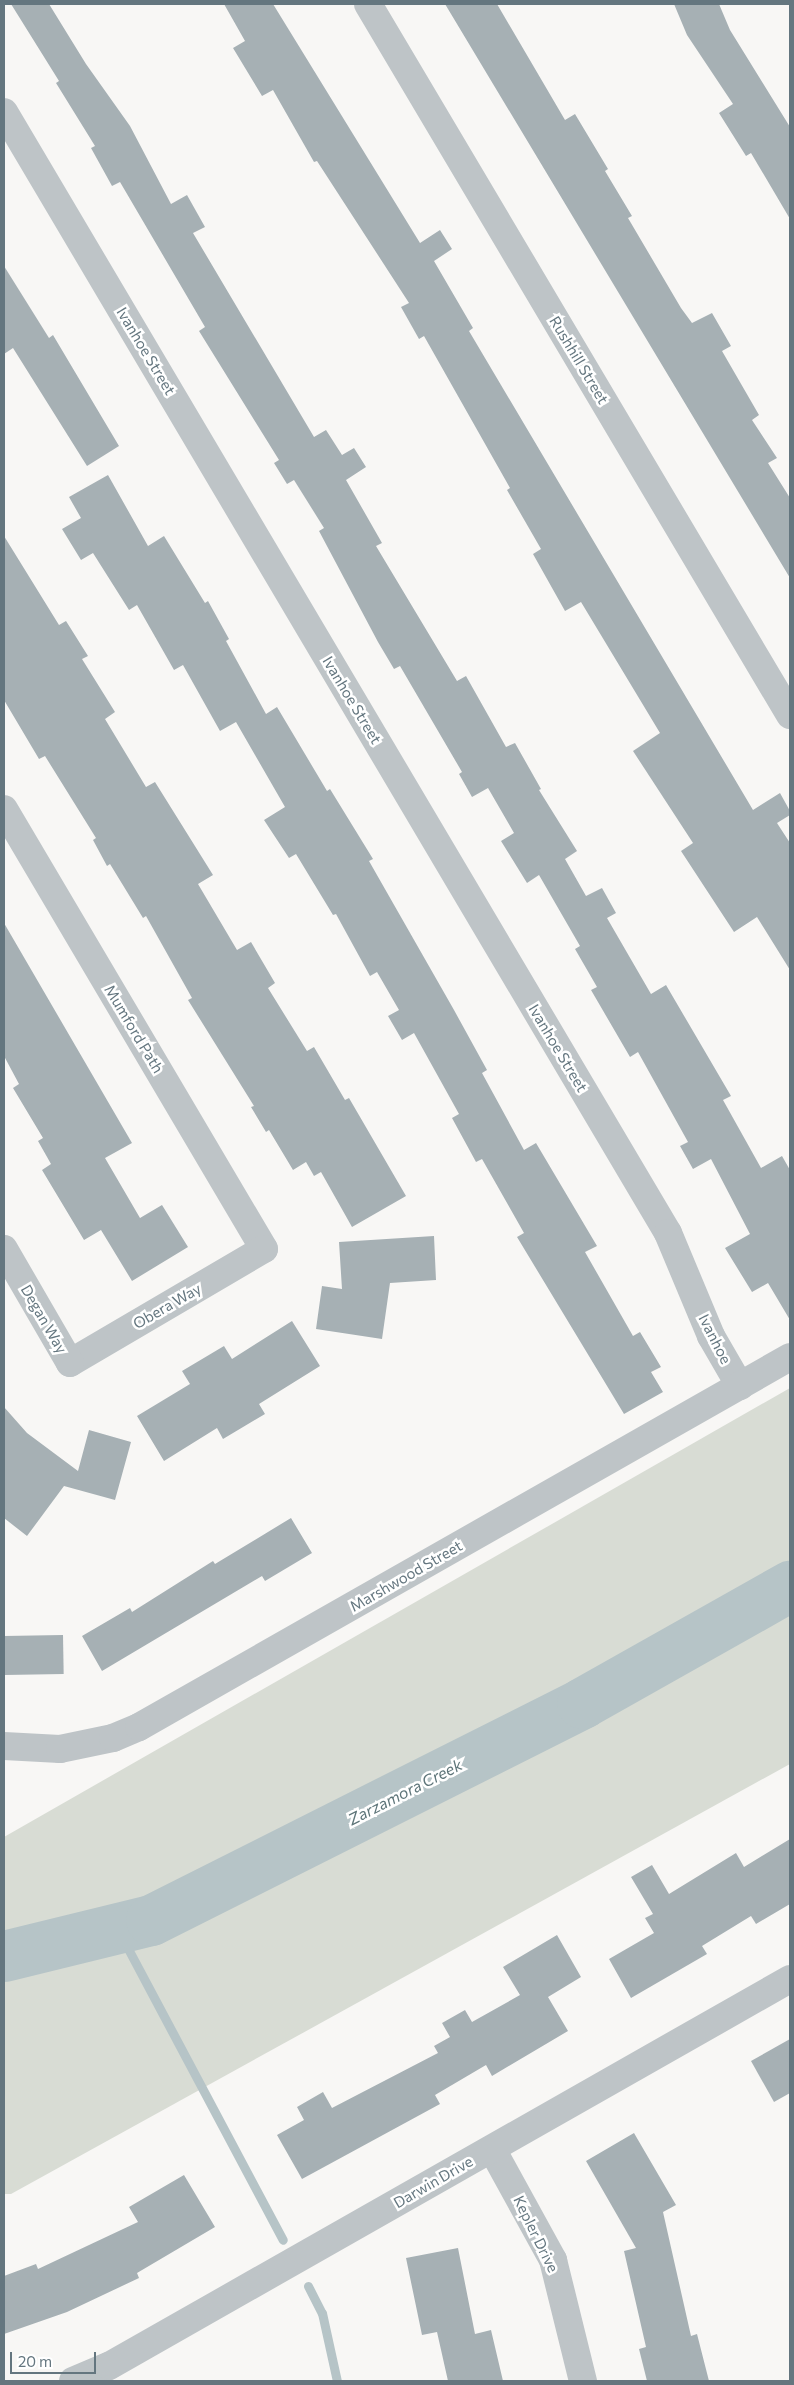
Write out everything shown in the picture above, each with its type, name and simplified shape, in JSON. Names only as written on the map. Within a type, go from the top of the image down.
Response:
[{"type":"street","name":"Rushhill Street","points":[[368,4],[790,715]]},
{"type":"street","name":"Ivanhoe Street","points":[[4,112],[668,1233],[692,1292]]},
{"type":"street","name":"Mumford Path","points":[[4,809],[264,1249]]},
{"type":"street","name":"Degan Way","points":[[4,1249],[70,1363]]},
{"type":"street","name":"Obera Way","points":[[70,1363],[264,1249]]},
{"type":"street","name":"Ivanhoe","points":[[692,1292],[711,1336],[740,1386]]},
{"type":"street","name":"Marshwood Street","points":[[5,1747],[60,1749],[96,1742],[139,1728],[790,1357]]},
{"type":"street","name":"Darwin Drive","points":[[73,2381],[99,2376],[492,2148],[790,1979]]},
{"type":"street","name":"Kepler Drive","points":[[492,2148],[553,2260],[583,2381]]},
{"type":"shaded area","points":[[790,1388],[790,1764],[11,2194],[4,2194],[4,1837]]},
{"type":"building","points":[[11,4],[49,4],[86,64],[130,126],[171,204],[187,195],[205,227],[193,233],[314,437],[326,430],[342,455],[354,448],[366,467],[346,480],[382,543],[376,546],[457,681],[466,676],[506,747],[515,743],[541,789],[539,790],[577,851],[565,859],[586,896],[602,888],[616,913],[607,918],[651,994],[666,985],[731,1096],[723,1100],[761,1168],[782,1156],[790,1170],[790,1320],[768,1283],[752,1292],[725,1248],[750,1234],[711,1159],[693,1169],[680,1146],[688,1142],[638,1052],[630,1057],[591,990],[597,987],[575,949],[580,946],[539,875],[527,883],[501,841],[514,833],[488,788],[472,797],[459,774],[462,772],[400,666],[394,669],[319,531],[324,528],[294,480],[287,484],[274,463],[279,460],[199,331],[205,327],[120,182],[112,186],[91,148],[95,146],[56,83],[59,81]]},
{"type":"building","points":[[224,4],[273,4],[420,243],[440,230],[452,249],[434,261],[473,328],[469,331],[753,810],[780,793],[790,811],[790,815],[777,823],[790,843],[790,970],[757,917],[734,932],[681,851],[693,843],[633,751],[660,733],[581,602],[565,611],[533,554],[541,549],[507,490],[510,488],[424,336],[419,339],[401,307],[409,303],[317,161],[314,162],[273,90],[262,96],[233,48],[245,41]]},
{"type":"building","points":[[445,4],[497,4],[565,120],[575,114],[608,169],[605,171],[632,216],[628,218],[681,308],[692,323],[712,313],[731,346],[722,351],[759,415],[752,420],[777,458],[768,463],[790,498],[790,578]]},
{"type":"building","points":[[674,4],[719,4],[730,30],[790,127],[790,219],[751,153],[746,156],[719,113],[733,104],[687,35]]},
{"type":"building","points":[[4,266],[49,338],[53,335],[119,446],[87,466],[13,348],[4,354]]},
{"type":"building","points":[[108,475],[148,546],[164,536],[205,603],[208,601],[229,639],[226,641],[266,714],[277,707],[327,791],[330,789],[373,859],[369,861],[487,1070],[482,1073],[524,1150],[536,1143],[597,1246],[585,1252],[633,1336],[640,1332],[661,1367],[651,1372],[663,1392],[624,1414],[517,1237],[524,1233],[482,1159],[476,1162],[452,1118],[459,1114],[414,1033],[402,1040],[388,1016],[399,1010],[377,972],[370,976],[336,914],[333,915],[296,854],[289,858],[264,820],[285,807],[236,722],[220,731],[183,665],[174,670],[137,605],[129,610],[93,553],[81,560],[62,529],[81,518],[69,497]]},
{"type":"building","points":[[4,536],[59,625],[66,621],[88,656],[82,659],[115,712],[105,719],[146,787],[155,782],[213,875],[198,884],[237,950],[251,942],[275,983],[268,988],[307,1051],[314,1047],[345,1100],[349,1098],[406,1196],[352,1227],[321,1172],[314,1176],[306,1162],[293,1170],[269,1130],[266,1132],[251,1107],[254,1106],[188,1000],[192,998],[146,916],[143,918],[110,864],[107,866],[93,840],[96,838],[45,756],[39,759],[4,700]]},
{"type":"building","points":[[4,923],[132,1143],[105,1158],[140,1218],[162,1205],[188,1247],[132,1281],[101,1230],[84,1240],[42,1170],[51,1164],[38,1141],[43,1138],[13,1088],[19,1084],[4,1056]]},
{"type":"building","points":[[434,1236],[436,1280],[390,1283],[382,1339],[316,1329],[322,1286],[342,1289],[339,1242]]},
{"type":"building","points":[[292,1321],[320,1366],[259,1404],[265,1414],[223,1439],[217,1428],[164,1461],[137,1416],[190,1384],[182,1371],[224,1346],[232,1359]]},
{"type":"building","points":[[4,1407],[27,1433],[78,1471],[89,1430],[131,1442],[115,1500],[64,1486],[27,1536],[4,1518]]},
{"type":"building","points":[[291,1518],[312,1553],[265,1581],[262,1576],[102,1671],[82,1636],[130,1608],[132,1612],[213,1561],[215,1564]]},
{"type":"building","points":[[63,1635],[64,1674],[5,1675],[4,1636]]},
{"type":"building","points":[[790,1839],[790,1904],[756,1924],[751,1916],[702,1946],[707,1954],[631,1998],[609,1959],[654,1933],[645,1918],[653,1914],[631,1877],[652,1865],[669,1894],[736,1853],[744,1867]]},
{"type":"building","points":[[557,1935],[581,1977],[548,1997],[568,2031],[492,2076],[486,2065],[435,2095],[440,2104],[302,2179],[277,2135],[304,2120],[297,2107],[323,2092],[332,2108],[438,2053],[434,2046],[450,2037],[442,2023],[465,2010],[472,2022],[520,1995],[503,1967]]},
{"type":"building","points":[[790,2039],[790,2093],[774,2102],[751,2061]]},
{"type":"building","points":[[634,2133],[676,2205],[663,2212],[691,2336],[697,2334],[709,2381],[647,2381],[639,2349],[646,2347],[624,2251],[636,2248],[586,2161]]},
{"type":"building","points":[[184,2175],[215,2227],[137,2273],[139,2278],[67,2312],[4,2334],[4,2276],[36,2264],[38,2269],[138,2222],[129,2207]]},
{"type":"building","points":[[458,2248],[475,2334],[491,2330],[503,2381],[448,2381],[437,2332],[422,2335],[406,2258]]},
{"type":"waterway","name":"Zarzamora Creek","points":[[4,1956],[151,1920],[582,1703],[790,1586]]},
{"type":"waterway","points":[[117,1928],[283,2240]]},
{"type":"waterway","points":[[308,2286],[322,2313],[337,2381]]}]
